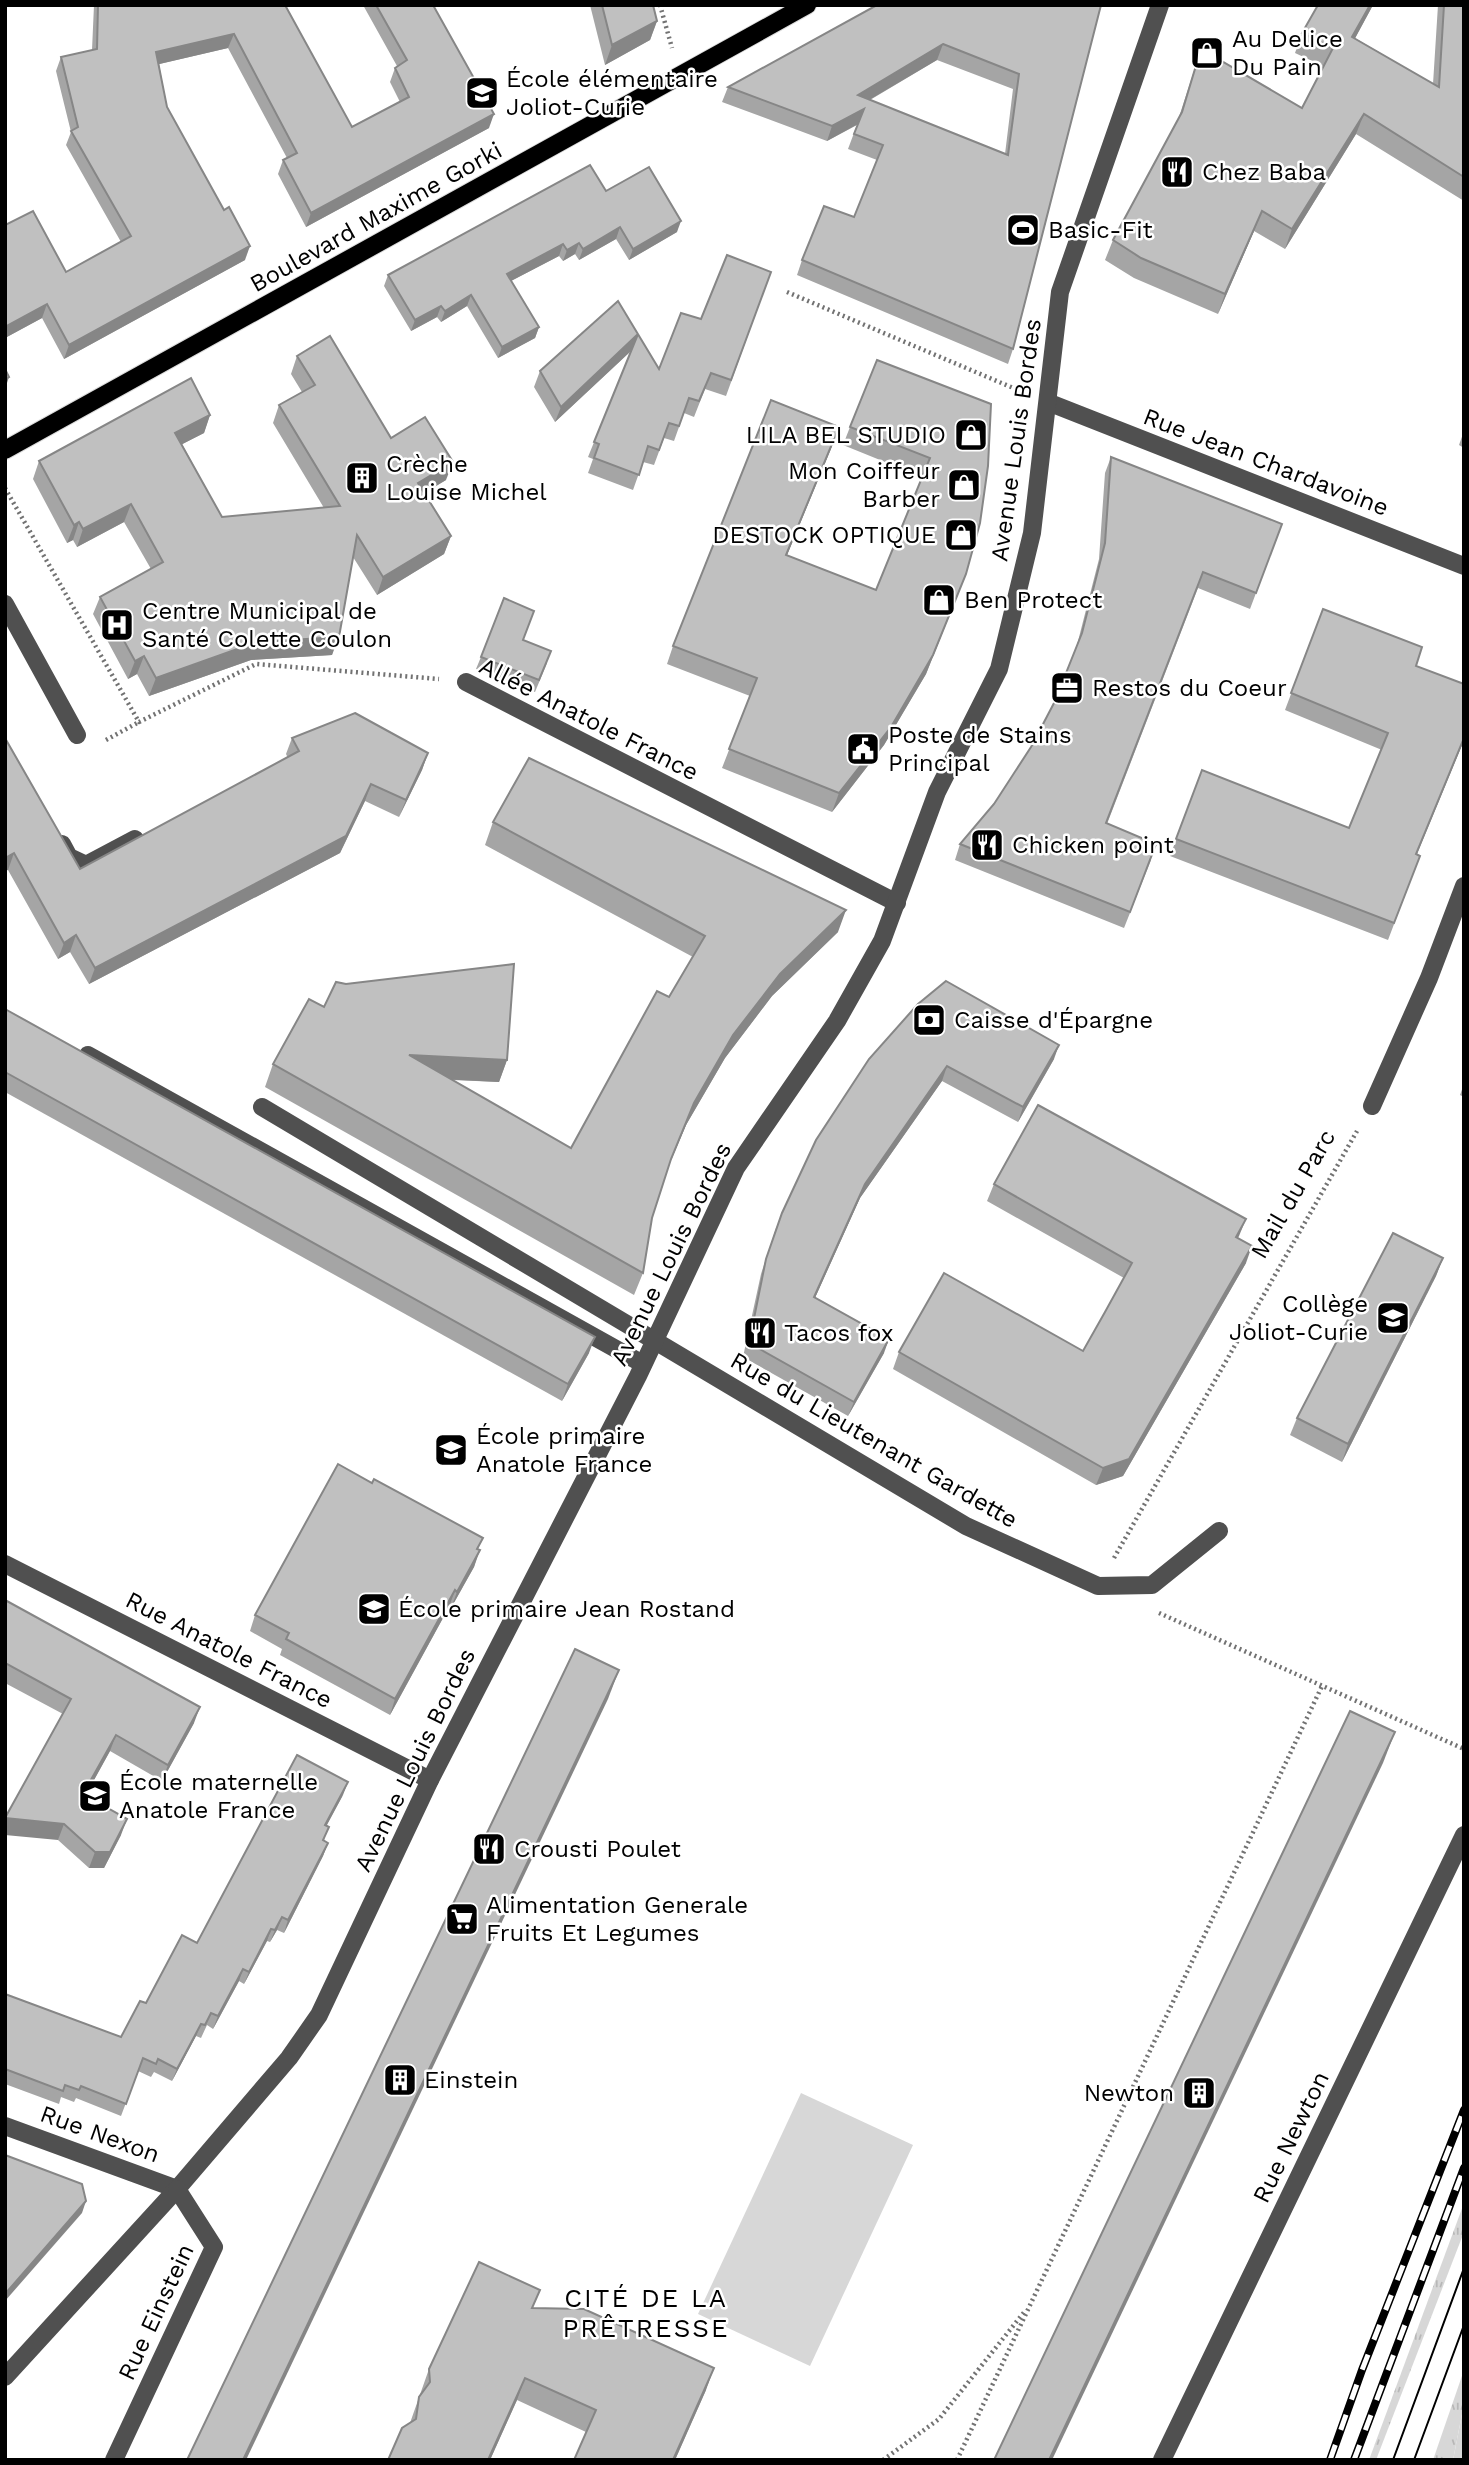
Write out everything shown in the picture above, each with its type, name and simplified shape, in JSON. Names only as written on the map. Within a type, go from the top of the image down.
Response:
[{"type":"main road","name":"Boulevard Maxime Gorki","points":[[5,450],[807,5]]},
{"type":"street","name":"Avenue Louis Bordes","points":[[5,2377],[177,2189],[289,2058],[319,2015],[430,1780],[643,1364],[736,1168],[855,992],[882,941],[937,792],[999,669],[1032,533],[1050,403],[1060,292],[1160,5]]},
{"type":"street","name":"Rue Jean Chardavoine","points":[[1050,403],[1464,566]]},
{"type":"street","points":[[5,604],[77,735]]},
{"type":"street","name":"Allée Anatole France","points":[[466,682],[897,903]]},
{"type":"street","points":[[56,833],[69,857],[86,864],[135,838]]},
{"type":"street","points":[[1372,1106],[1429,978],[1464,887]]},
{"type":"street","points":[[76,1049],[643,1364]]},
{"type":"street","name":"Rue du Lieutenant Gardette","points":[[262,1107],[966,1526],[1098,1586],[1152,1585],[1219,1531]]},
{"type":"street","name":"Rue Anatole France","points":[[5,1564],[430,1780]]},
{"type":"street","name":"Rue Newton","points":[[1162,2460],[1464,1835]]},
{"type":"street","name":"Rue Nexon","points":[[5,2126],[177,2189]]},
{"type":"street","name":"Rue Einstein","points":[[114,2460],[214,2246],[177,2189]]},
{"type":"path","points":[[660,5],[681,75]]},
{"type":"path","points":[[787,292],[1050,403]]},
{"type":"path","name":"Allée Anatole France","points":[[5,488],[139,722],[256,664],[466,682]]},
{"type":"path","name":"Mail du Parc","points":[[1098,1586],[1372,1106]]},
{"type":"path","points":[[1147,1608],[1464,1749]]},
{"type":"path","points":[[957,2460],[1322,1686]]},
{"type":"path","points":[[883,2460],[939,2419],[1030,2304]]},
{"type":"green space","points":[[801,2093],[913,2145],[810,2366],[698,2314]]},
{"type":"green space","points":[[1464,2203],[1464,2232],[1376,2460],[1369,2460]]},
{"type":"green space","points":[[1464,2370],[1464,2404],[1453,2460],[1433,2460]]},
{"type":"green space","points":[[1464,2404],[1464,2460],[1453,2460]]},
{"type":"building","points":[[98,5],[285,5],[352,127],[409,97],[395,68],[407,60],[376,5],[433,5],[494,114],[311,213],[283,160],[297,153],[234,34],[156,52],[167,107],[224,210],[229,207],[250,246],[69,345],[47,304],[5,327],[5,225],[33,211],[66,272],[131,236],[71,131],[78,127],[61,57],[97,49]]},
{"type":"building","points":[[602,5],[653,5],[657,21],[612,45]]},
{"type":"building","points":[[877,5],[1101,5],[1013,349],[802,260],[824,206],[854,217],[883,145],[854,134],[864,109],[832,126],[728,87]],"holes":[[[943,44],[1019,74],[1008,155],[858,95]]]},
{"type":"building","points":[[1318,5],[1370,5],[1352,37],[1439,87],[1444,5],[1464,5],[1464,177],[1364,114],[1292,229],[1262,211],[1225,294],[1141,258],[1113,240],[1182,112],[1201,49],[1302,108],[1333,48],[1302,33]]},
{"type":"building","points":[[590,165],[606,191],[649,167],[681,221],[633,249],[620,227],[583,249],[579,243],[567,250],[563,244],[507,274],[539,327],[502,347],[471,295],[445,311],[441,306],[415,320],[388,275]]},
{"type":"building","points":[[727,255],[771,272],[731,380],[711,373],[699,401],[689,398],[679,426],[669,423],[659,450],[648,446],[639,475],[594,458],[599,444],[594,442],[638,334],[659,369],[681,313],[701,319]]},
{"type":"building","points":[[618,301],[638,334],[561,407],[540,371]]},
{"type":"building","points":[[330,336],[391,438],[425,417],[453,462],[418,483],[451,536],[383,577],[357,535],[339,637],[257,642],[156,678],[144,656],[135,661],[100,597],[163,562],[131,504],[83,529],[79,522],[74,525],[39,461],[191,378],[210,415],[175,433],[222,517],[340,506],[279,405],[315,385],[297,356]]},
{"type":"building","points":[[877,360],[991,404],[988,466],[980,523],[966,574],[933,655],[891,727],[839,793],[729,749],[757,678],[673,646],[771,400],[839,427],[786,555],[876,590],[930,458],[850,427]]},
{"type":"building","points":[[1111,457],[1282,524],[1256,593],[1203,572],[1106,823],[1156,844],[1130,912],[960,844],[994,804],[1031,747],[1054,703],[1082,633],[1105,543]]},
{"type":"building","points":[[504,598],[534,611],[523,640],[551,651],[539,680],[481,657]]},
{"type":"building","points":[[1323,609],[1422,647],[1416,666],[1464,684],[1464,738],[1416,854],[1420,856],[1394,923],[1176,839],[1202,770],[1349,828],[1388,733],[1291,693]]},
{"type":"building","points":[[355,713],[428,753],[406,800],[371,784],[346,836],[95,968],[76,935],[64,943],[14,853],[5,858],[5,738],[80,869],[299,751],[292,738]]},
{"type":"building","points":[[529,758],[846,910],[780,974],[733,1035],[694,1103],[671,1159],[652,1218],[643,1273],[273,1064],[309,999],[324,1007],[336,982],[346,984],[514,964],[507,1060],[409,1055],[571,1148],[657,991],[669,997],[705,936],[493,822]]},
{"type":"building","points":[[946,981],[1059,1045],[1023,1107],[947,1066],[865,1184],[814,1297],[889,1339],[854,1402],[749,1343],[766,1259],[782,1213],[816,1140],[869,1059],[918,1004]]},
{"type":"building","points":[[5,1009],[595,1337],[568,1384],[5,1072]]},
{"type":"building","points":[[1038,1105],[1246,1219],[1236,1237],[1252,1246],[1129,1459],[1103,1468],[899,1352],[944,1273],[1083,1351],[1105,1312],[1132,1263],[994,1184]]},
{"type":"building","points":[[1393,1233],[1443,1258],[1348,1444],[1297,1418]]},
{"type":"building","points":[[338,1464],[372,1483],[374,1479],[483,1538],[477,1549],[480,1550],[395,1699],[286,1639],[289,1633],[255,1615]]},
{"type":"building","points":[[5,1600],[200,1707],[168,1765],[116,1735],[83,1794],[127,1819],[110,1852],[95,1852],[64,1824],[5,1818],[71,1699],[5,1663]]},
{"type":"building","name":"Einstein","points":[[575,1649],[619,1670],[243,2460],[187,2460]]},
{"type":"building","name":"Newton","points":[[1350,1711],[1395,1732],[1049,2460],[994,2460]]},
{"type":"building","points":[[297,1755],[348,1782],[325,1825],[329,1827],[323,1840],[328,1843],[288,1920],[282,1917],[275,1930],[271,1929],[249,1972],[243,1969],[218,2016],[211,2013],[205,2025],[201,2024],[177,2069],[158,2059],[156,2064],[143,2058],[126,2104],[81,2086],[79,2090],[65,2085],[63,2091],[5,2069],[5,1994],[121,2037],[140,2001],[146,2003],[182,1935],[197,1943]]},
{"type":"building","points":[[5,2155],[82,2184],[86,2201],[5,2294]]},
{"type":"building","points":[[479,2262],[540,2290],[532,2308],[584,2309],[714,2368],[673,2460],[574,2460],[596,2410],[525,2378],[488,2460],[388,2460],[402,2428],[416,2419],[419,2397],[430,2382],[429,2369]]},
{"type":"tram line","points":[[1393,2460],[1464,2268]]},
{"type":"tram line","points":[[1414,2460],[1464,2325]]},
{"type":"railway","points":[[1330,2460],[1362,2370],[1464,2110]]},
{"type":"railway","points":[[1354,2460],[1464,2168]]},
{"type":"place","name":"Au Delice Du Pain","points":[[1207,53]]},
{"type":"place","name":"École élémentaire Joliot-Curie","points":[[482,93]]},
{"type":"place","name":"Chez Baba","points":[[1177,172]]},
{"type":"place","name":"Basic-Fit","points":[[1023,230]]},
{"type":"place","name":"LILA BEL STUDIO","points":[[971,435]]},
{"type":"place","name":"Crèche Louise Michel","points":[[362,478]]},
{"type":"place","name":"Mon Coiffeur Barber","points":[[964,485]]},
{"type":"place","name":"DESTOCK OPTIQUE","points":[[961,535]]},
{"type":"place","name":"Ben Protect","points":[[939,600]]},
{"type":"place","name":"Centre Municipal de Santé Colette Coulon","points":[[117,625]]},
{"type":"place","name":"Restos du Coeur","points":[[1067,688]]},
{"type":"place","name":"Poste de Stains Principal","points":[[863,749]]},
{"type":"place","name":"Chicken point","points":[[987,845]]},
{"type":"place","name":"Caisse d'Épargne","points":[[929,1020]]},
{"type":"place","name":"Collège Joliot-Curie","points":[[1393,1318]]},
{"type":"place","name":"Tacos fox","points":[[760,1333]]},
{"type":"place","name":"École primaire Anatole France","points":[[451,1450]]},
{"type":"place","name":"École primaire Jean Rostand","points":[[374,1609]]},
{"type":"place","name":"École maternelle Anatole France","points":[[95,1796]]},
{"type":"place","name":"Crousti Poulet","points":[[489,1849]]},
{"type":"place","name":"Alimentation Generale Fruits Et Legumes","points":[[462,1919]]},
{"type":"place","name":"Einstein","points":[[400,2080]]},
{"type":"place","name":"Newton","points":[[1199,2093]]},
{"type":"district","name":"CITÉ DE LA PRÊTRESSE","points":[[646,2313]]}]
